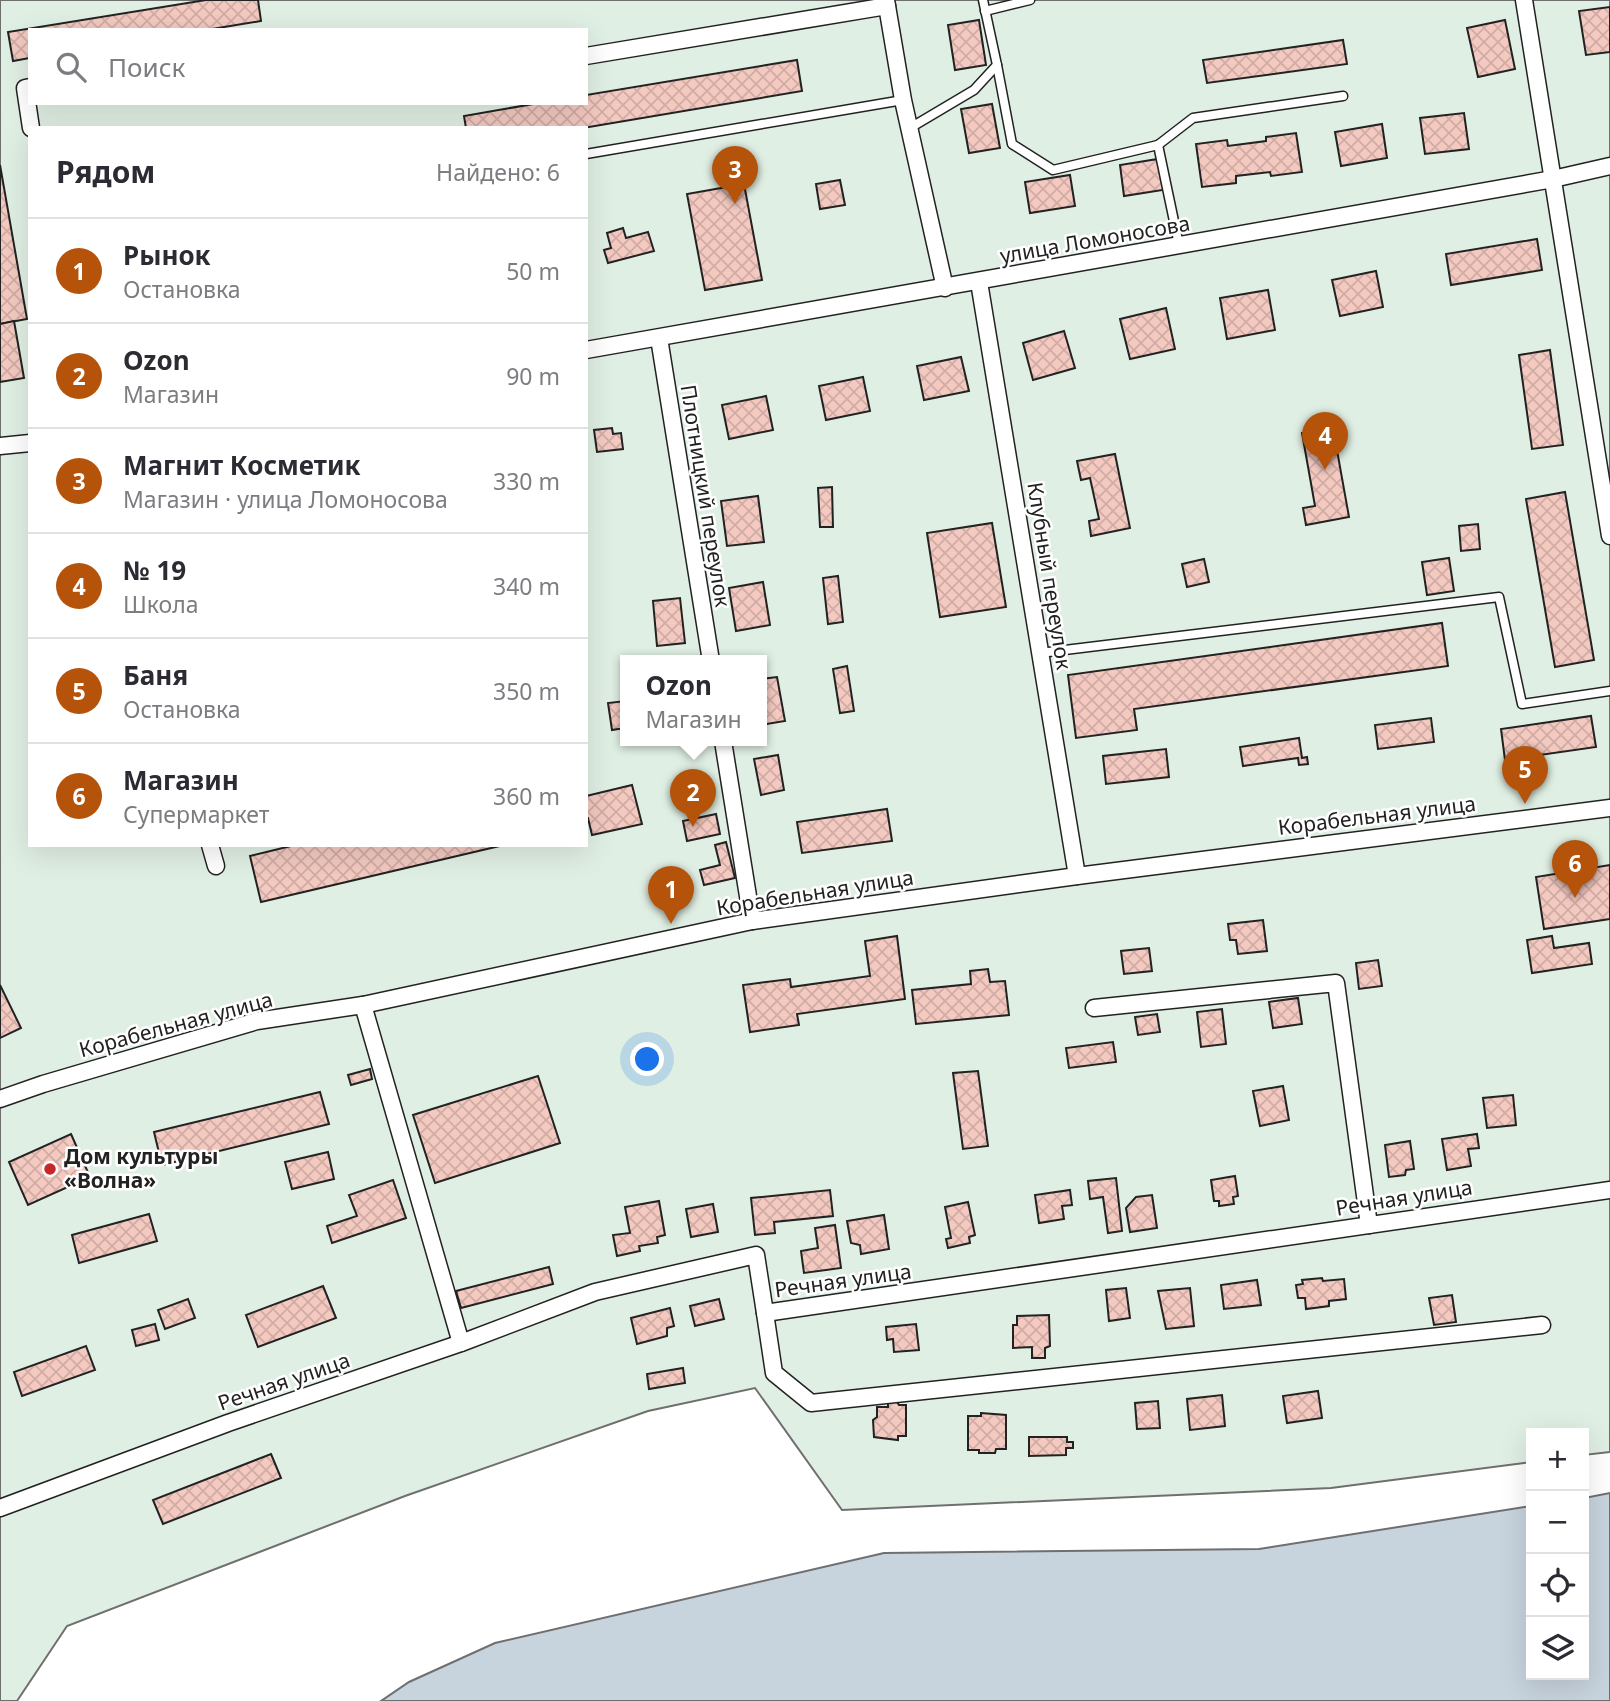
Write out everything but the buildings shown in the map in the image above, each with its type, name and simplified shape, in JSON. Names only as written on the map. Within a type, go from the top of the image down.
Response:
[{"type":"street","points":[[1524,0],[1610,536]]},
{"type":"street","points":[[588,56],[887,3],[903,100],[945,288]]},
{"type":"street","points":[[28,87],[25,88],[31,126]]},
{"type":"street","name":"улица Ломоносова","points":[[588,350],[1553,179],[1610,166]]},
{"type":"street","name":"Клубный переулок","points":[[979,282],[1077,876]]},
{"type":"street","name":"Плотницкий переулок","points":[[659,338],[709,655]]},
{"type":"street","points":[[0,446],[28,443]]},
{"type":"street","points":[[724,746],[752,921]]},
{"type":"street","name":"Корабельная улица","points":[[0,1099],[257,1021],[363,1005],[752,921],[1077,876],[1610,808]]},
{"type":"street","points":[[211,847],[216,866]]},
{"type":"street","points":[[1094,1008],[1336,983],[1369,1224]]},
{"type":"street","points":[[363,1005],[461,1343]]},
{"type":"street","name":"Речная улица","points":[[0,1508],[228,1423],[461,1343],[595,1292],[756,1255],[765,1313],[1610,1189]]},
{"type":"street","points":[[765,1313],[774,1373],[811,1403],[1542,1325]]},
{"type":"lane","points":[[983,0],[1013,144],[1054,170],[1158,145],[1193,118],[1343,96]]},
{"type":"lane","points":[[985,10],[1030,0]]},
{"type":"lane","points":[[910,128],[974,90],[997,65]]},
{"type":"lane","points":[[588,154],[903,100]]},
{"type":"lane","points":[[1158,145],[1179,246]]},
{"type":"lane","points":[[1040,653],[1499,597],[1522,704],[1610,691]]},
{"type":"green space","points":[[0,0],[1610,0],[1610,1452],[1589,1454],[1589,1428],[1526,1428],[1526,1463],[1331,1488],[842,1510],[755,1388],[648,1411],[405,1496],[67,1626],[17,1701],[0,1701]]},
{"type":"shaded area","points":[[1610,1493],[1610,1701],[381,1701],[409,1682],[495,1643],[884,1553],[1259,1549],[1526,1507],[1526,1680],[1589,1680],[1589,1497]]},
{"type":"place","name":"Магнит Косметик","points":[[735,204]]},
{"type":"place","name":"№ 19","points":[[1325,470]]},
{"type":"place","name":"Баня","points":[[1525,804]]},
{"type":"place","name":"Ozon","points":[[693,827]]},
{"type":"place","name":"Магазин","points":[[1575,898]]},
{"type":"place","name":"Рынок","points":[[671,924]]},
{"type":"place","name":"Дом культуры «Волна»","points":[[50,1169]]}]
